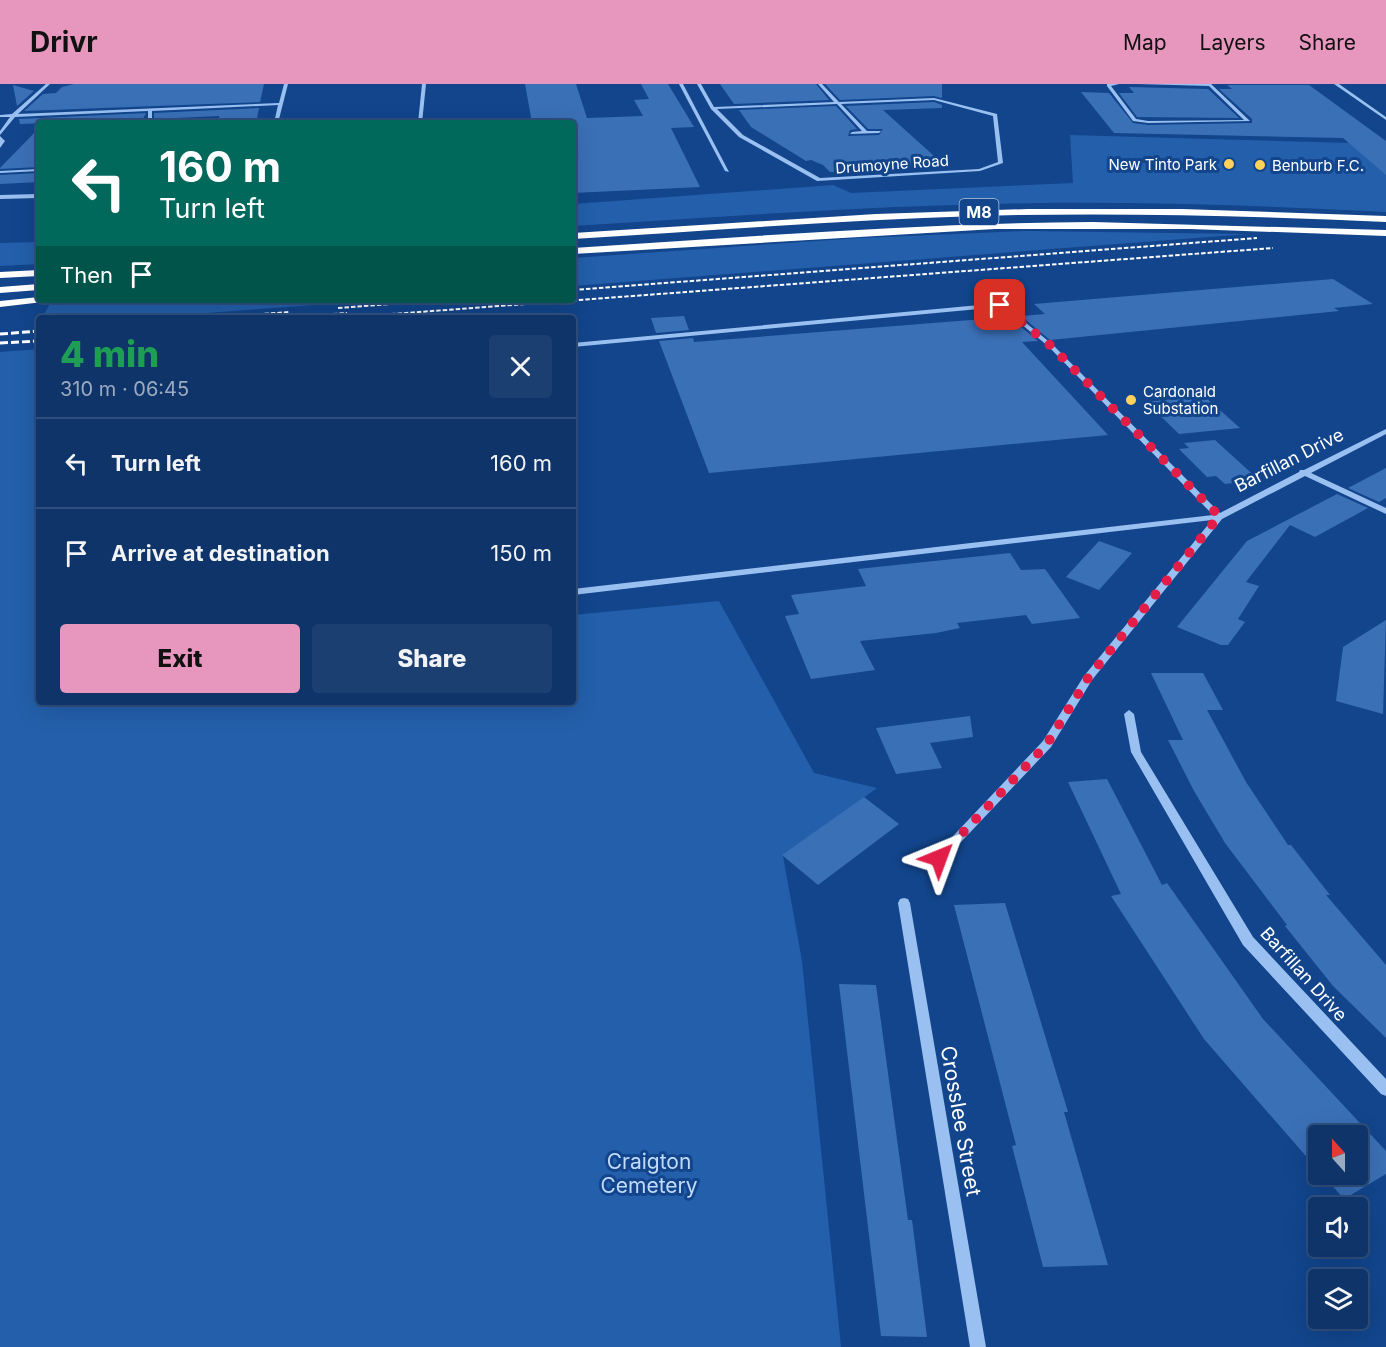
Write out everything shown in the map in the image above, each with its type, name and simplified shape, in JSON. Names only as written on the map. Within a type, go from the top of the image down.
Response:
[{"type":"highway","name":"M8","points":[[576,236],[819,219],[989,212],[1203,212],[1386,219]]},
{"type":"highway","name":"M8","points":[[576,251],[816,234],[1005,226],[1183,225],[1386,233]]},
{"type":"highway","points":[[0,275],[36,273]]},
{"type":"highway","points":[[0,290],[36,287]]},
{"type":"highway","points":[[0,304],[36,300]]},
{"type":"street","points":[[0,147],[3,141],[0,136],[14,115],[48,84]]},
{"type":"street","points":[[277,120],[286,84]]},
{"type":"street","points":[[420,120],[424,84]]},
{"type":"street","points":[[681,84],[727,171]]},
{"type":"street","name":"Drumoyne Road","points":[[699,84],[713,108],[741,136],[819,180],[980,170],[1001,163],[995,115],[934,99],[837,102]]},
{"type":"street","points":[[820,84],[865,132]]},
{"type":"street","points":[[1116,84],[1108,86],[1135,120],[1148,122],[1248,121],[1209,84],[1140,84]]},
{"type":"street","points":[[1336,84],[1386,119]]},
{"type":"street","points":[[713,108],[837,102]]},
{"type":"street","points":[[0,116],[281,104]]},
{"type":"street","points":[[148,120],[150,118],[150,110]]},
{"type":"street","points":[[852,133],[879,132]]},
{"type":"street","points":[[0,172],[36,170]]},
{"type":"street","points":[[0,197],[36,196]]},
{"type":"street","points":[[576,345],[1000,305],[1050,345],[1219,516]]},
{"type":"street","name":"Barfillan Drive","points":[[939,858],[1047,744],[1105,656],[1219,516],[1386,431]]},
{"type":"street","points":[[1303,472],[1386,511]]},
{"type":"street","points":[[576,592],[1219,516]]},
{"type":"street","name":"Barfillan Drive","points":[[1129,714],[1136,752],[1248,941],[1386,1089]]},
{"type":"street","name":"Crosslee Street","points":[[904,903],[978,1347]]},
{"type":"green space","points":[[1070,135],[1386,144],[1386,212],[1127,203],[982,204],[576,226],[576,204],[833,185],[851,193],[1073,183]]},
{"type":"green space","points":[[1025,231],[1248,234],[576,286],[576,258],[860,238]]},
{"type":"green space","points":[[36,242],[36,264],[0,266],[0,243]]},
{"type":"green space","points":[[50,303],[338,303],[180,315],[44,315]]},
{"type":"green space","name":"Craigton Cemetery","points":[[36,349],[36,705],[576,705],[576,615],[719,601],[814,773],[877,788],[783,856],[802,961],[841,1347],[0,1347],[0,352]]},
{"type":"building","points":[[74,84],[264,84],[260,102],[24,111],[43,94],[56,93],[62,87]]},
{"type":"building","points":[[525,84],[576,84],[587,118],[643,116],[634,100],[649,99],[641,84],[668,84],[694,127],[671,128],[700,187],[576,193],[576,120],[531,120]]},
{"type":"building","points":[[720,84],[816,84],[829,100],[734,104]]},
{"type":"building","points":[[825,84],[942,84],[942,98],[934,96],[840,100]]},
{"type":"building","points":[[13,85],[34,91],[17,106]]},
{"type":"building","points":[[1227,85],[1309,85],[1386,141],[1386,175],[1343,138],[1114,133],[1081,92],[1109,93],[1133,123],[1148,125],[1252,123],[1252,119],[1219,89],[1232,89]]},
{"type":"building","points":[[1129,87],[1208,89],[1239,118],[1137,117],[1119,93],[1134,93]]},
{"type":"building","points":[[934,102],[942,105],[942,108],[883,110],[943,164],[830,172],[823,165],[811,160],[806,161],[751,127],[739,110],[836,106],[857,129],[850,130],[848,136],[879,135],[883,129],[868,129],[846,106]]},
{"type":"building","points":[[259,108],[257,120],[220,120],[219,116],[154,119],[154,113]]},
{"type":"building","points":[[146,113],[143,119],[130,120],[36,120],[36,124],[20,124],[19,119]]},
{"type":"building","points":[[36,131],[36,167],[0,168]]},
{"type":"building","points":[[36,173],[36,182],[0,184],[0,175]]},
{"type":"building","points":[[1333,279],[1373,304],[1334,308],[1339,311],[1050,340],[1021,316],[1045,314],[1034,304]]},
{"type":"building","points":[[684,316],[689,330],[656,333],[651,318]]},
{"type":"building","points":[[1009,317],[1038,341],[1022,342],[1108,435],[709,473],[659,341],[693,338],[694,342]]},
{"type":"building","points":[[1204,396],[1240,428],[1179,434],[1146,402]]},
{"type":"building","points":[[1215,440],[1259,480],[1225,484],[1216,476],[1207,477],[1179,449],[1189,448],[1184,443]]},
{"type":"building","points":[[1386,468],[1386,498],[1379,502],[1348,488]]},
{"type":"building","points":[[1337,494],[1368,508],[1315,537],[1290,525],[1246,582],[1259,586],[1238,619],[1245,622],[1228,645],[1221,645],[1177,627],[1247,541]]},
{"type":"building","points":[[1099,541],[1132,553],[1099,590],[1066,577]]},
{"type":"building","points":[[1010,553],[1021,570],[1045,569],[1080,618],[1032,624],[1026,615],[957,623],[960,628],[936,633],[860,641],[875,670],[811,679],[785,616],[799,614],[791,595],[866,586],[858,569]]},
{"type":"building","points":[[1386,620],[1383,714],[1336,701],[1343,647]]},
{"type":"building","points":[[1151,673],[1203,673],[1223,710],[1207,710],[1246,782],[1288,845],[1291,845],[1330,895],[1326,895],[1386,965],[1386,1038],[1333,986],[1285,926],[1287,925],[1225,843],[1194,791],[1168,740],[1183,740]]},
{"type":"building","points":[[970,716],[973,737],[930,743],[942,768],[896,774],[876,728]]},
{"type":"building","points":[[1107,779],[1162,885],[1167,883],[1263,1019],[1362,1125],[1308,1125],[1308,1159],[1204,1039],[1111,896],[1121,894],[1068,782]]},
{"type":"building","points":[[864,797],[899,824],[818,885],[782,855]]},
{"type":"building","points":[[1005,903],[1068,1112],[1064,1112],[1108,1265],[1043,1267],[1012,1146],[1016,1145],[954,905]]},
{"type":"building","points":[[839,984],[876,985],[908,1220],[912,1220],[927,1337],[881,1336]]},
{"type":"building","points":[[1368,1132],[1386,1151],[1386,1174],[1368,1185]]},
{"type":"building","points":[[1332,1185],[1368,1185],[1347,1197],[1342,1197]]},
{"type":"railway","points":[[576,290],[1257,238]]},
{"type":"railway","points":[[576,300],[1273,248]]},
{"type":"railway","points":[[338,308],[405,303]]},
{"type":"railway","points":[[379,315],[539,303]]},
{"type":"railway","points":[[248,315],[290,312]]},
{"type":"railway","points":[[321,315],[347,313]]},
{"type":"railway","points":[[0,334],[36,331]]},
{"type":"railway","points":[[0,343],[36,341]]},
{"type":"place","name":"New Tinto Park","points":[[1229,164]]},
{"type":"place","name":"Benburb F.C.","points":[[1260,165]]},
{"type":"place","name":"Cardonald Substation","points":[[1131,400]]},
{"type":"route","points":[[939,858],[1047,744],[1074,704],[1088,678],[1219,516],[1050,345],[1000,305]]}]
